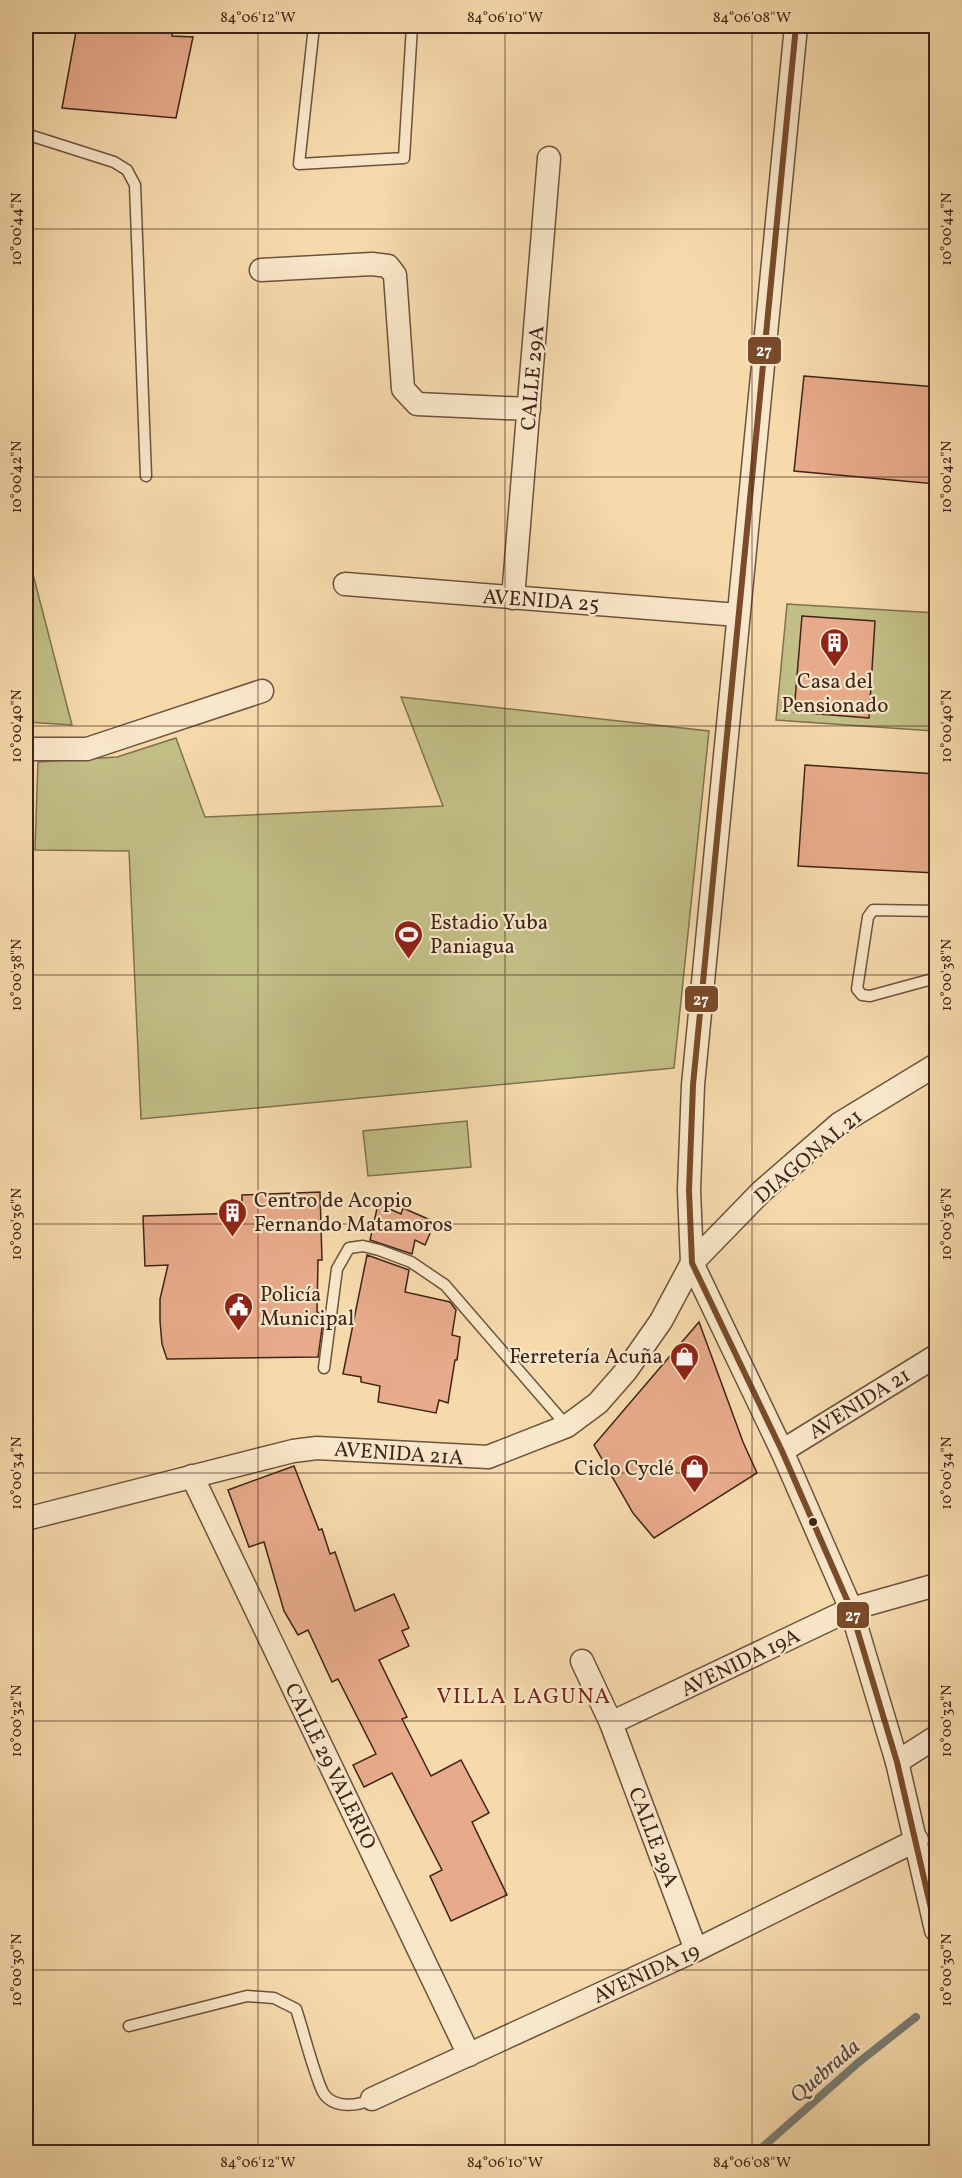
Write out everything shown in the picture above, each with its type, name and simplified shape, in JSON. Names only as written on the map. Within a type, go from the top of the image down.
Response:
[{"type":"street","points":[[796,26],[693,1085],[689,1190],[692,1263],[782,1451],[851,1609],[897,1762],[917,1840],[936,1930]]},
{"type":"street","name":"CALLE 29A","points":[[513,598],[549,158]]},
{"type":"street","points":[[261,270],[372,264],[388,266],[395,275],[403,389],[408,397],[417,404],[529,409]]},
{"type":"street","name":"AVENIDA 25","points":[[345,584],[738,615]]},
{"type":"street","points":[[26,749],[87,749],[262,691]]},
{"type":"street","name":"DIAGONAL 21","points":[[692,1263],[762,1191],[839,1124],[936,1065]]},
{"type":"street","name":"AVENIDA 21A","points":[[26,1519],[293,1451],[317,1448],[488,1457],[567,1426],[598,1403],[626,1371],[661,1321],[692,1263]]},
{"type":"street","name":"AVENIDA 21","points":[[782,1451],[936,1356]]},
{"type":"street","name":"CALLE 29 VALERIO","points":[[192,1476],[469,2055]]},
{"type":"street","name":"AVENIDA 19A","points":[[611,1723],[851,1609],[936,1585]]},
{"type":"street","points":[[582,1661],[611,1723]]},
{"type":"street","name":"CALLE 29A","points":[[611,1723],[696,1950]]},
{"type":"street","points":[[897,1762],[936,1737]]},
{"type":"street","name":"AVENIDA 19","points":[[372,2099],[696,1950],[917,1840]]},
{"type":"lane","points":[[314,26],[299,164],[404,158],[412,26]]},
{"type":"lane","points":[[26,134],[114,162],[127,170],[135,185],[146,476]]},
{"type":"lane","points":[[936,910],[873,910],[868,917],[857,989],[862,994],[870,996],[936,978]]},
{"type":"lane","points":[[324,1368],[337,1269],[342,1256],[349,1248],[363,1246],[411,1262],[445,1285],[567,1426]]},
{"type":"lane","points":[[129,2026],[247,1996],[274,1998],[296,2009],[325,2094],[339,2104],[361,2104],[372,2099]]},
{"type":"shaded area","points":[[26,555],[28,555],[72,725],[26,722]]},
{"type":"shaded area","points":[[787,604],[936,613],[933,731],[776,720]]},
{"type":"shaded area","name":"Estadio Yuba Paniagua","points":[[401,697],[709,731],[674,1068],[141,1119],[129,851],[35,850],[38,762],[117,757],[176,738],[205,817],[443,806]]},
{"type":"shaded area","points":[[467,1121],[471,1167],[368,1176],[363,1131]]},
{"type":"building","points":[[77,26],[174,26],[172,36],[193,37],[176,118],[62,108]]},
{"type":"building","points":[[804,376],[936,387],[936,484],[794,471]]},
{"type":"building","name":"Casa del Pensionado","points":[[802,616],[875,621],[869,718],[794,712]]},
{"type":"building","points":[[805,765],[936,774],[936,873],[798,866]]},
{"type":"building","points":[[320,1192],[322,1260],[318,1260],[317,1312],[324,1314],[318,1357],[167,1359],[162,1344],[160,1299],[168,1265],[145,1266],[143,1216],[242,1213],[242,1195]]},
{"type":"building","points":[[378,1204],[401,1214],[403,1208],[435,1222],[425,1245],[415,1240],[412,1254],[370,1240]]},
{"type":"building","points":[[367,1255],[409,1270],[405,1292],[450,1302],[456,1310],[452,1335],[460,1337],[457,1360],[455,1360],[448,1403],[439,1400],[436,1413],[378,1402],[380,1386],[361,1382],[361,1377],[343,1374]]},
{"type":"building","name":"Ferretería Acuña","points":[[699,1322],[743,1442],[757,1473],[654,1538],[633,1513],[594,1445]]},
{"type":"building","points":[[294,1466],[319,1530],[322,1529],[330,1554],[335,1552],[355,1611],[394,1594],[409,1628],[402,1631],[409,1646],[379,1660],[407,1717],[402,1719],[431,1776],[461,1760],[489,1813],[472,1822],[507,1895],[451,1921],[430,1876],[442,1870],[392,1773],[364,1787],[353,1765],[376,1754],[338,1679],[332,1682],[308,1630],[298,1635],[284,1611],[264,1542],[249,1547],[228,1490]]},
{"type":"waterway","name":"Quebrada","points":[[757,2152],[859,2062],[916,2017]]},
{"type":"transit line","name":"27","points":[[796,26],[693,1085],[689,1190],[692,1263],[782,1451],[851,1609],[897,1762],[936,1930]]},
{"type":"place","name":"Casa del Pensionado","points":[[835,668]]},
{"type":"place","name":"Estadio Yuba Paniagua","points":[[409,960]]},
{"type":"place","name":"Centro de Acopio Fernando Matamoros","points":[[233,1238]]},
{"type":"place","name":"Policía Municipal","points":[[239,1332]]},
{"type":"place","name":"Ferretería Acuña","points":[[684,1382]]},
{"type":"place","name":"Ciclo Cyclé","points":[[695,1494]]},
{"type":"district","name":"VILLA LAGUNA","points":[[524,1695]]}]
